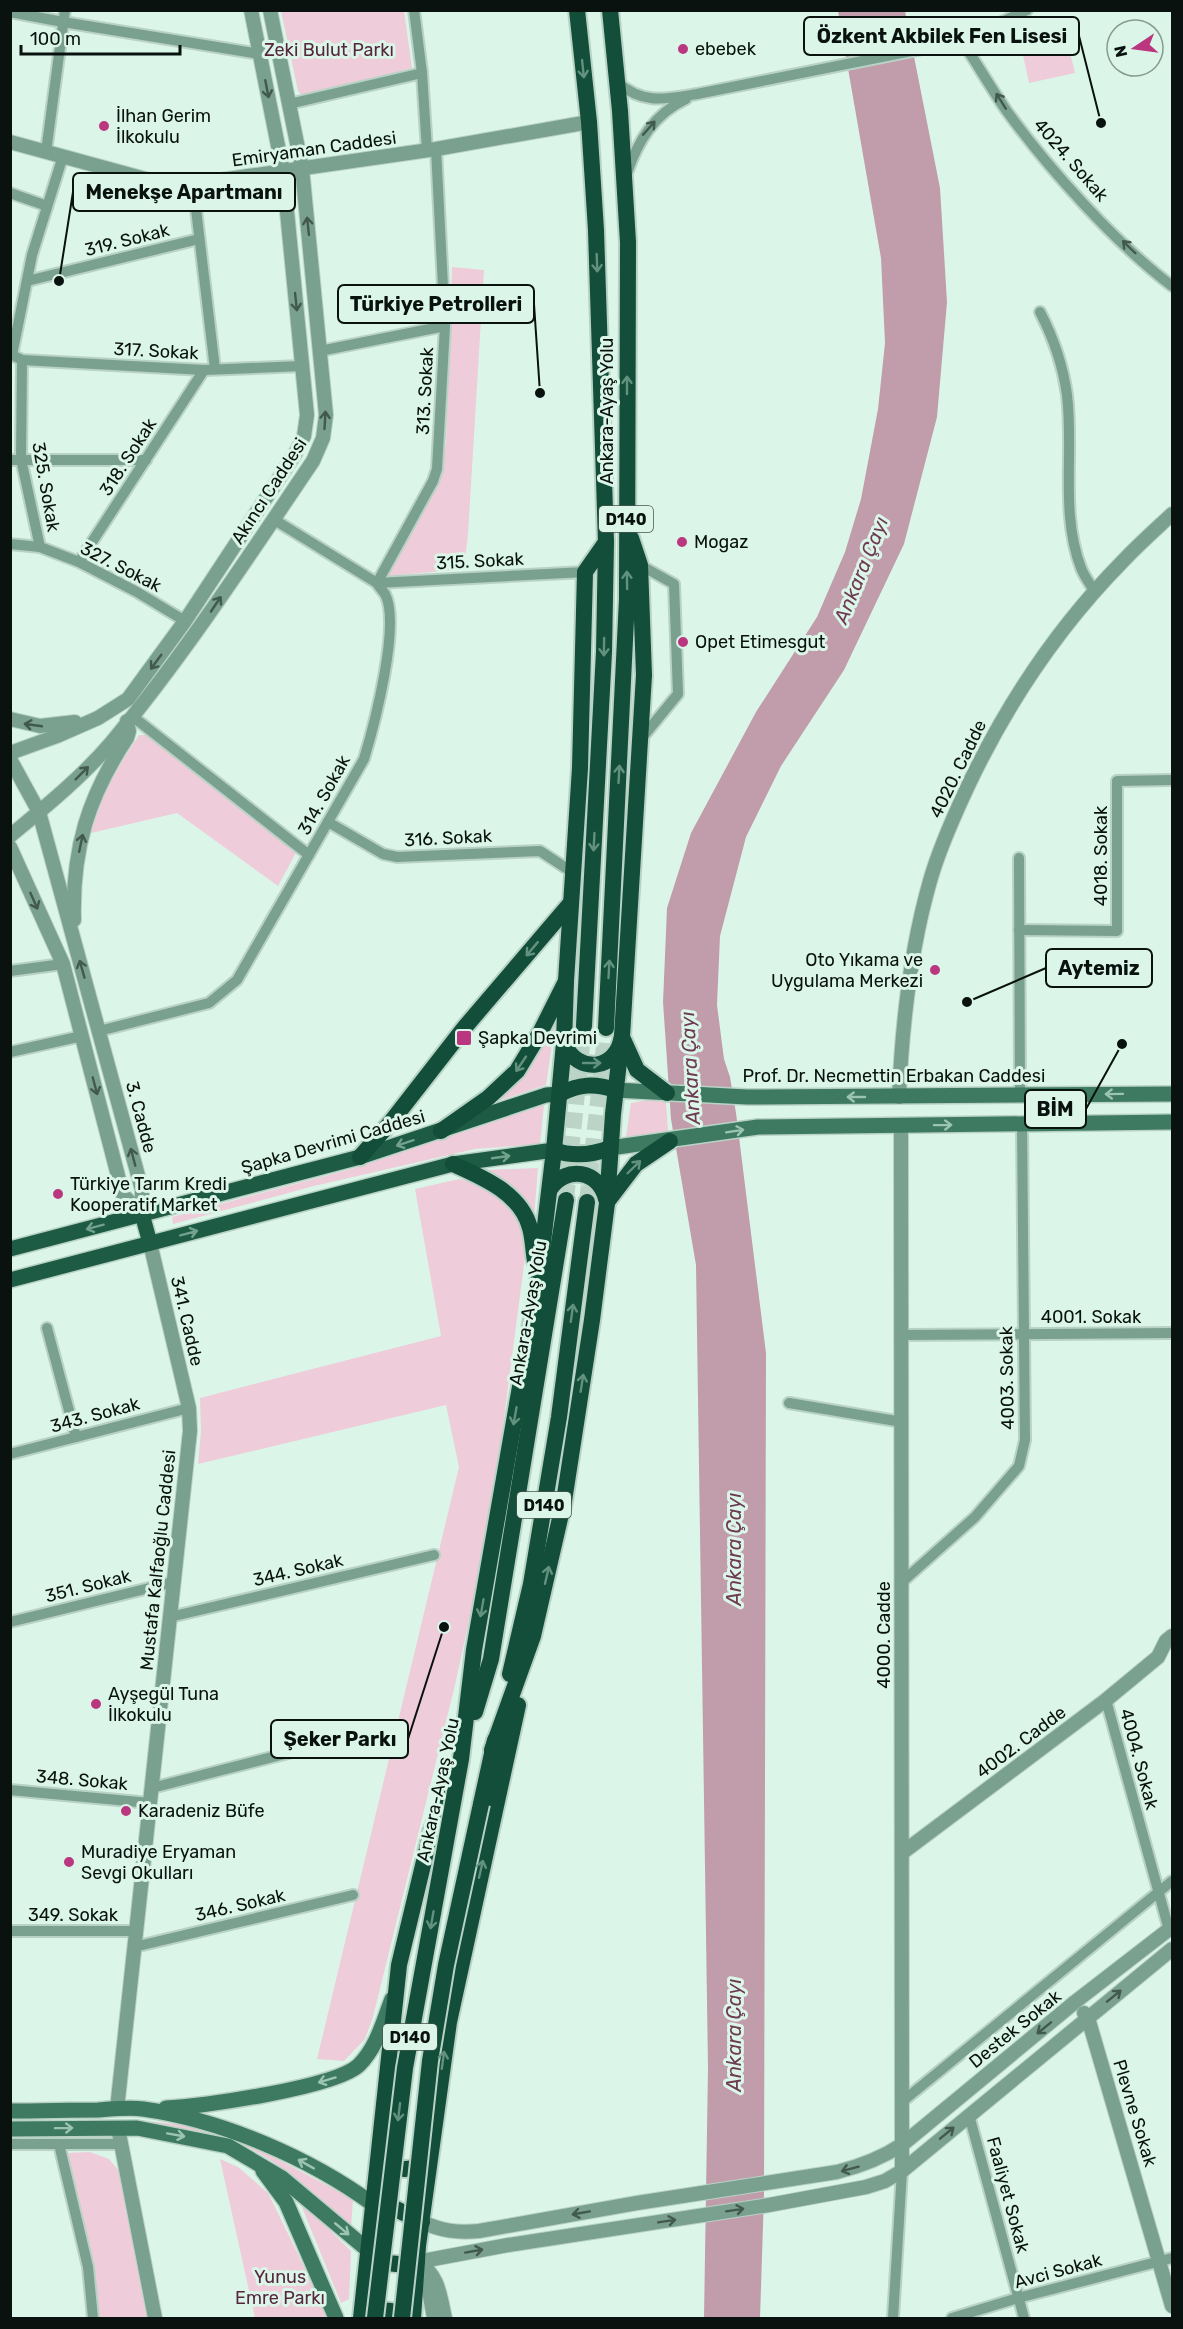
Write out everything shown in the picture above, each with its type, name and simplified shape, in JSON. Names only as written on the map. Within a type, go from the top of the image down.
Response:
[{"type":"highway","name":"Ankara-Ayaş Yolu","points":[[577,10],[589,123],[597,241],[606,542],[604,652],[584,1026]]},
{"type":"highway","name":"Ankara-Ayaş Yolu","points":[[606,1028],[626,610],[628,242],[610,10]]},
{"type":"highway","points":[[413,2319],[417,2262],[447,2033],[460,1964],[564,1501],[592,1320],[607,1203],[615,1090],[622,1036],[644,675],[640,565],[626,523]]},
{"type":"highway","points":[[361,2319],[401,1954],[431,1832],[461,1759],[474,1650],[537,1284],[550,1189],[564,1043],[570,904],[580,768],[585,572],[606,542]]},
{"type":"highway","points":[[360,1157],[391,1122],[465,1027],[570,904]]},
{"type":"highway","points":[[441,1131],[488,1098],[517,1071],[540,1034],[566,981]]},
{"type":"highway","points":[[564,1043],[570,1055],[576,1060],[596,1065],[603,1063],[619,1050],[622,1036]]},
{"type":"highway","points":[[622,1036],[638,1070],[667,1093]]},
{"type":"highway","points":[[560,1094],[587,1085],[615,1090]]},
{"type":"highway","points":[[607,1203],[636,1164],[670,1141]]},
{"type":"highway","points":[[554,1150],[576,1155],[592,1154],[610,1148]]},
{"type":"highway","points":[[453,1164],[490,1180],[514,1201],[523,1213],[530,1227],[537,1284]]},
{"type":"highway","points":[[550,1189],[564,1176],[583,1174],[600,1184],[607,1203]]},
{"type":"highway","name":"Ankara-Ayaş Yolu","points":[[375,2319],[405,2068],[461,1759],[491,1659],[566,1200]]},
{"type":"highway","name":"D140","points":[[402,2319],[430,2061],[446,1965],[492,1750],[531,1584],[558,1417],[587,1202]]},
{"type":"highway","points":[[492,1750],[533,1636]]},
{"type":"highway","points":[[378,2153],[390,2166],[408,2169],[421,2164],[430,2154]]},
{"type":"highway","points":[[374,2205],[396,2209],[422,2222]]},
{"type":"highway","points":[[369,2252],[390,2264],[417,2262]]},
{"type":"highway","points":[[368,2319],[388,2310],[395,2311],[406,2319]]},
{"type":"main road","name":"Prof. Dr. Necmettin Erbakan Caddesi","points":[[615,1090],[747,1097],[1173,1095]]},
{"type":"main road","name":"Şapka Devrimi Caddesi","points":[[10,1249],[360,1157],[546,1095],[560,1094]]},
{"type":"main road","points":[[610,1148],[758,1127],[1173,1122]]},
{"type":"main road","points":[[10,1280],[453,1164],[554,1150]]},
{"type":"main road","points":[[142,1214],[150,1243]]},
{"type":"main road","points":[[10,2111],[176,2108],[222,2102],[313,2084],[345,2074],[357,2067],[375,2043],[396,1988]]},
{"type":"main road","points":[[144,2109],[190,2119],[244,2136],[293,2157],[357,2192],[374,2205]]},
{"type":"main road","points":[[10,2129],[137,2128],[228,2146],[282,2178],[369,2252]]},
{"type":"main road","points":[[252,2160],[272,2181],[286,2202],[336,2319]]},
{"type":"street","points":[[46,152],[65,10]]},
{"type":"street","name":"Akıncı Caddesi","points":[[10,753],[57,736],[98,717],[128,699],[185,621],[300,446],[307,426],[283,171],[251,10]]},
{"type":"street","name":"Akıncı Caddesi","points":[[10,836],[87,768],[111,743],[199,629],[313,461],[323,438],[326,415],[302,168],[270,10]]},
{"type":"street","name":"313. Sokak","points":[[376,584],[433,482],[437,469],[445,326],[431,150],[414,10]]},
{"type":"street","points":[[617,82],[637,96],[663,99],[697,94],[962,40],[1027,10]]},
{"type":"street","points":[[10,12],[260,54]]},
{"type":"street","name":"4024. Sokak","points":[[962,40],[1006,110],[1060,175],[1134,252],[1173,286]]},
{"type":"street","points":[[289,104],[422,73]]},
{"type":"street","points":[[624,181],[635,148],[644,133],[677,103],[697,94]]},
{"type":"street","name":"Emiryaman Caddesi","points":[[10,142],[160,183],[193,184],[431,150],[589,123]]},
{"type":"street","points":[[11,355],[27,280],[63,156]]},
{"type":"street","points":[[193,184],[210,369]]},
{"type":"street","points":[[10,193],[47,206]]},
{"type":"street","name":"319. Sokak","points":[[27,280],[199,239]]},
{"type":"street","points":[[1040,312],[1049,330],[1062,369],[1067,395],[1072,538],[1082,569],[1095,591]]},
{"type":"street","points":[[320,351],[445,326]]},
{"type":"street","name":"317. Sokak","points":[[11,355],[22,360],[210,369],[302,366]]},
{"type":"street","name":"325. Sokak","points":[[22,360],[16,459],[40,547]]},
{"type":"street","name":"318. Sokak","points":[[79,562],[146,460],[210,369]]},
{"type":"street","points":[[16,459],[146,460]]},
{"type":"street","name":"4020. Cadde","points":[[898,1097],[902,1039],[918,930],[930,880],[951,822],[979,761],[1008,708],[1036,666],[1095,591],[1173,514]]},
{"type":"street","points":[[273,519],[376,584]]},
{"type":"street","name":"327. Sokak","points":[[10,544],[40,547],[79,562],[137,592],[185,621]]},
{"type":"street","points":[[640,565],[674,584],[678,694],[641,739]]},
{"type":"street","name":"315. Sokak","points":[[376,584],[585,572]]},
{"type":"street","name":"314. Sokak","points":[[99,1031],[209,1004],[237,980],[364,759],[388,649],[390,627],[386,595],[376,584]]},
{"type":"street","points":[[185,621],[199,629]]},
{"type":"street","points":[[10,719],[40,726],[98,717]]},
{"type":"street","points":[[129,718],[309,855]]},
{"type":"street","points":[[75,943],[74,895],[80,844],[99,783],[127,738],[129,718]]},
{"type":"street","name":"3. Cadde","points":[[10,759],[39,812],[142,1190],[142,1214]]},
{"type":"street","name":"4018. Sokak","points":[[1019,930],[1117,931],[1117,782],[1173,780]]},
{"type":"street","name":"316. Sokak","points":[[328,822],[382,854],[397,857],[540,851],[572,872]]},
{"type":"street","name":"3. Cadde","points":[[10,847],[63,964],[123,1195],[142,1214]]},
{"type":"street","points":[[1019,858],[1020,1095]]},
{"type":"street","points":[[10,971],[63,964]]},
{"type":"street","points":[[10,1052],[99,1031]]},
{"type":"street","name":"4003. Sokak","points":[[902,1582],[975,1517],[1019,1466],[1025,1440],[1022,1124]]},
{"type":"street","name":"4000. Cadde","points":[[901,1126],[903,2144]]},
{"type":"street","name":"341. Cadde","points":[[150,1243],[189,1408]]},
{"type":"street","points":[[47,1328],[76,1437]]},
{"type":"street","name":"4001. Sokak","points":[[902,1335],[1173,1333]]},
{"type":"street","points":[[789,1403],[902,1422]]},
{"type":"street","name":"343. Sokak","points":[[10,1454],[189,1408]]},
{"type":"street","name":"Mustafa Kalfaoğlu Caddesi","points":[[117,2109],[190,1431],[189,1408]]},
{"type":"street","name":"344. Sokak","points":[[170,1617],[434,1555]]},
{"type":"street","name":"351. Sokak","points":[[10,1622],[174,1582]]},
{"type":"street","name":"4002. Cadde","points":[[1158,1657],[1166,1641],[1173,1636]]},
{"type":"street","name":"4002. Cadde","points":[[902,1853],[1106,1700],[1158,1657],[1173,1652]]},
{"type":"street","name":"4004. Sokak","points":[[1106,1700],[1171,1929]]},
{"type":"street","points":[[152,1788],[393,1726]]},
{"type":"street","name":"348. Sokak","points":[[10,1790],[150,1803]]},
{"type":"street","points":[[903,2101],[1173,1881]]},
{"type":"street","name":"346. Sokak","points":[[134,1947],[353,1895]]},
{"type":"street","name":"Destek Sokak","points":[[422,2222],[441,2230],[479,2231],[837,2172],[861,2166],[883,2157],[903,2144],[1075,2002],[1171,1929]]},
{"type":"street","name":"349. Sokak","points":[[10,1931],[136,1931]]},
{"type":"street","name":"Destek Sokak","points":[[417,2262],[769,2205],[866,2187],[885,2181],[902,2170],[1173,1948]]},
{"type":"street","name":"Plevne Sokak","points":[[1075,2002],[1088,2018],[1166,2259],[1173,2306]]},
{"type":"street","name":"Faaliyet Sokak","points":[[969,2115],[1024,2319]]},
{"type":"street","points":[[118,2128],[155,2319]]},
{"type":"street","points":[[10,2144],[121,2144]]},
{"type":"street","points":[[59,2144],[88,2267],[93,2319]]},
{"type":"street","points":[[893,2319],[903,2144]]},
{"type":"street","name":"Avci Sokak","points":[[952,2319],[1018,2298],[1166,2259]]},
{"type":"street","points":[[417,2262],[429,2291],[434,2319]]},
{"type":"street","points":[[417,2262],[426,2266],[438,2285],[445,2319]]},
{"type":"street","points":[[990,2307],[990,2319]]},
{"type":"green space","name":"Zeki Bulut Parkı","points":[[281,11],[404,11],[412,68],[304,97],[298,91]]},
{"type":"green space","points":[[1068,44],[1075,73],[1029,83],[1023,55]]},
{"type":"green space","points":[[452,267],[484,270],[464,569],[388,576],[398,552],[438,486],[446,443]]},
{"type":"green space","points":[[139,735],[146,735],[297,851],[278,886],[177,813],[91,833],[104,789]]},
{"type":"green space","points":[[555,1024],[546,1085],[498,1101],[529,1067]]},
{"type":"green space","points":[[649,1100],[666,1102],[668,1132],[626,1137],[631,1103]]},
{"type":"green space","points":[[544,1105],[540,1144],[475,1149],[314,1186],[173,1224],[172,1217],[355,1168]]},
{"type":"green space","points":[[538,1168],[534,1218],[485,1170]]},
{"type":"green space","points":[[459,1179],[483,1185],[513,1213],[521,1228],[525,1257],[500,1449],[480,1570],[455,1685],[373,2017],[365,2039],[344,2061],[317,2059],[459,1467],[446,1405],[198,1464],[201,1431],[200,1398],[441,1336],[415,1189]]},
{"type":"green space","points":[[134,2120],[188,2125],[247,2143],[353,2199],[351,2229],[304,2185],[252,2150],[211,2134],[133,2124]]},
{"type":"green space","points":[[90,2152],[109,2159],[123,2176],[150,2318],[99,2318],[94,2274],[66,2153]]},
{"type":"green space","name":"Yunus Emre Parkı","points":[[220,2159],[238,2167],[268,2193],[327,2318],[255,2318]]},
{"type":"green space","points":[[299,2200],[351,2251],[349,2299],[341,2303]]},
{"type":"water","name":"Ankara Çayı","points":[[838,11],[905,11],[940,188],[947,302],[937,417],[904,544],[844,670],[781,766],[746,837],[720,936],[717,1005],[724,1059],[730,1077],[736,1113],[766,1353],[764,2195],[760,2318],[704,2318],[708,2068],[696,1265],[671,1119],[663,1002],[667,908],[691,833],[756,712],[817,617],[845,552],[861,499],[878,409],[885,343],[881,258]]},
{"type":"tunnel","points":[[566,1200],[584,1026]]},
{"type":"tunnel","points":[[587,1202],[606,1028]]},
{"type":"place","name":"ebebek","points":[[683,49]]},
{"type":"place","name":"Özkent Akbilek Fen Lisesi","points":[[1101,123]]},
{"type":"place","name":"İlhan Gerim İlkokulu","points":[[104,126]]},
{"type":"place","name":"Menekşe Apartmanı","points":[[59,281]]},
{"type":"place","name":"Türkiye Petrolleri","points":[[540,393]]},
{"type":"place","name":"Mogaz","points":[[682,542]]},
{"type":"place","name":"Opet Etimesgut","points":[[683,642]]},
{"type":"place","name":"Oto Yıkama ve Uygulama Merkezi","points":[[935,970]]},
{"type":"place","name":"Aytemiz","points":[[967,1002]]},
{"type":"place","name":"Şapka Devrimi","points":[[464,1038]]},
{"type":"place","name":"BİM","points":[[1122,1044]]},
{"type":"place","name":"Türkiye Tarım Kredi Kooperatif Market","points":[[58,1194]]},
{"type":"place","name":"Şeker Parkı","points":[[444,1627]]},
{"type":"place","name":"Ayşegül Tuna İlkokulu","points":[[96,1704]]},
{"type":"place","name":"Karadeniz Büfe","points":[[126,1811]]},
{"type":"place","name":"Muradiye Eryaman Sevgi Okulları","points":[[69,1862]]}]
